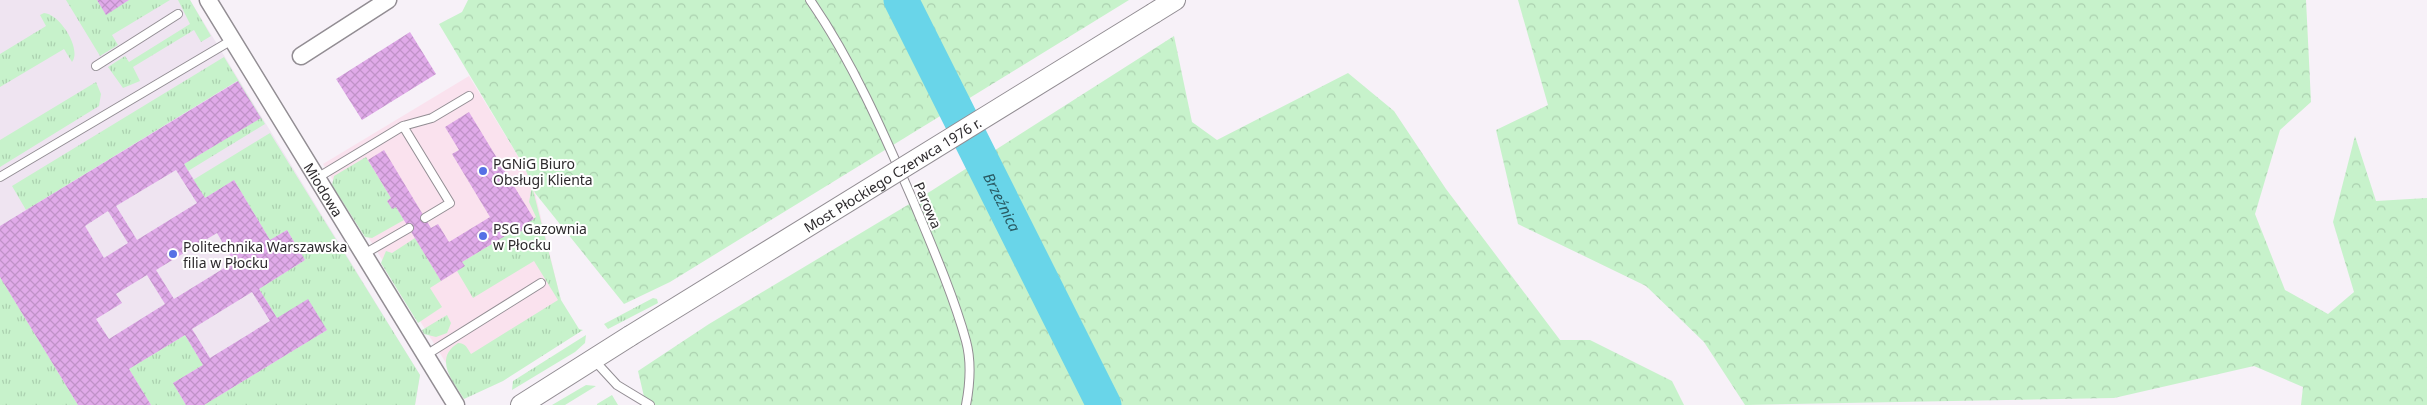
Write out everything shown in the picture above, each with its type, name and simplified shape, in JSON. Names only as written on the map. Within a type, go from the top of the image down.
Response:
[{"type":"street","name":"Miodowa","points":[[208,0],[456,405]]},
{"type":"street","points":[[301,56],[388,0]]},
{"type":"street","name":"Most Płockiego Czerwca 1976 r.","points":[[521,405],[1176,0]]},
{"type":"lane","name":"Parowa","points":[[810,0],[846,60],[881,126],[929,240],[967,342],[971,378],[966,405]]},
{"type":"lane","points":[[96,66],[178,14]]},
{"type":"lane","points":[[0,177],[232,40]]},
{"type":"lane","points":[[317,178],[404,126],[432,118],[469,96]]},
{"type":"lane","points":[[404,126],[450,203],[425,218]]},
{"type":"lane","points":[[364,254],[409,228]]},
{"type":"lane","points":[[426,355],[541,283]]},
{"type":"lane","points":[[594,360],[618,385],[650,405]]},
{"type":"shaded area","name":"Politechnika Warszawska filia w Płocku","points":[[0,0],[95,0],[114,28],[157,0],[190,0],[420,375],[415,405],[0,405]]},
{"type":"shaded area","points":[[469,76],[524,166],[535,193],[563,309],[454,376],[323,164]]},
{"type":"green space","points":[[66,0],[97,0],[106,14],[129,0],[170,0],[112,35],[118,45],[100,56]]},
{"type":"green space","points":[[178,0],[190,0],[211,36],[201,42],[194,30],[133,67],[140,81],[123,88],[108,67],[125,56],[129,62],[190,24]]},
{"type":"green space","points":[[468,0],[1129,0],[670,282],[624,304],[535,193],[524,166],[439,24],[462,12]]},
{"type":"green space","points":[[1518,0],[2306,0],[2311,102],[2280,130],[2255,214],[2285,290],[2328,314],[2354,292],[2333,222],[2355,136],[2376,201],[2427,198],[2427,405],[2301,405],[2303,387],[2254,366],[2114,398],[1745,405],[1704,342],[1646,286],[1518,224],[1496,130],[1548,105]]},
{"type":"green space","points":[[44,13],[57,19],[68,33],[74,49],[72,62],[64,49],[0,87],[0,54],[46,26],[40,15]]},
{"type":"green space","points":[[1174,36],[1192,122],[1217,140],[1348,73],[1394,111],[1446,189],[1560,340],[1590,340],[1672,381],[1684,405],[646,405],[638,371],[709,324],[931,191]]},
{"type":"green space","points":[[224,57],[265,124],[188,171],[184,164],[260,118],[237,81],[26,210],[12,186]]},
{"type":"green space","points":[[96,82],[101,94],[99,106],[0,167],[0,140]]},
{"type":"green space","points":[[270,133],[420,375],[415,405],[204,405],[327,330],[277,318],[259,289],[305,260],[287,230],[270,240],[234,180],[205,198],[193,180]]},
{"type":"green space","points":[[366,157],[391,198],[387,201],[396,207],[404,220],[372,238],[365,237],[332,185],[334,176]]},
{"type":"green space","points":[[532,186],[561,300],[579,329],[583,330],[503,381],[464,399],[447,370],[447,356],[451,349],[458,343],[461,343],[466,346],[471,354],[558,300],[534,261],[473,298],[457,271],[464,266],[462,262],[515,230],[517,233],[526,228],[524,225],[536,217],[529,202]]},
{"type":"green space","points":[[415,238],[441,281],[430,288],[442,307],[418,323],[381,263],[386,251],[392,253]]},
{"type":"green space","points":[[0,277],[78,405],[0,405]]},
{"type":"green space","points":[[653,298],[657,299],[658,303],[608,329],[604,324]]},
{"type":"green space","points":[[447,315],[451,323],[447,333],[436,337],[424,334],[422,330]]},
{"type":"green space","points":[[185,335],[203,365],[173,383],[186,405],[151,405],[129,369]]},
{"type":"green space","points":[[586,335],[585,343],[575,352],[512,390],[513,381]]},
{"type":"green space","points":[[586,385],[596,386],[565,405],[552,405]]},
{"type":"green space","points":[[612,395],[618,405],[597,405],[597,404]]},
{"type":"building","points":[[97,0],[129,0],[106,15]]},
{"type":"building","points":[[410,32],[436,74],[362,120],[336,79]]},
{"type":"building","name":"Politechnika Warszawska filia w Płocku","points":[[238,81],[261,118],[184,164],[205,198],[234,180],[270,240],[287,230],[305,260],[259,289],[277,318],[308,299],[327,330],[204,405],[186,405],[173,383],[203,365],[185,335],[129,369],[151,405],[78,405],[0,277],[0,226]],"holes":[[[176,170],[197,203],[137,240],[116,206]],[[108,211],[128,243],[104,258],[85,226]],[[217,233],[234,262],[174,299],[156,270]],[[147,275],[165,304],[109,339],[96,319],[122,303],[116,294]],[[252,292],[270,321],[210,358],[192,329]]]},
{"type":"building","points":[[469,112],[534,219],[524,225],[526,228],[517,234],[515,230],[462,262],[465,266],[441,281],[396,207],[392,209],[387,201],[391,198],[368,160],[384,150],[431,228],[438,224],[449,242],[490,217],[452,154],[459,150],[445,127]]},
{"type":"waterway","name":"Brzeźnica","points":[[901,0],[1104,405]]},
{"type":"place","name":"PGNiG Biuro Obsługi Klienta","points":[[483,171]]},
{"type":"place","name":"PSG Gazownia w Płocku","points":[[483,236]]},
{"type":"place","name":"Politechnika Warszawska filia w Płocku","points":[[173,254]]}]
